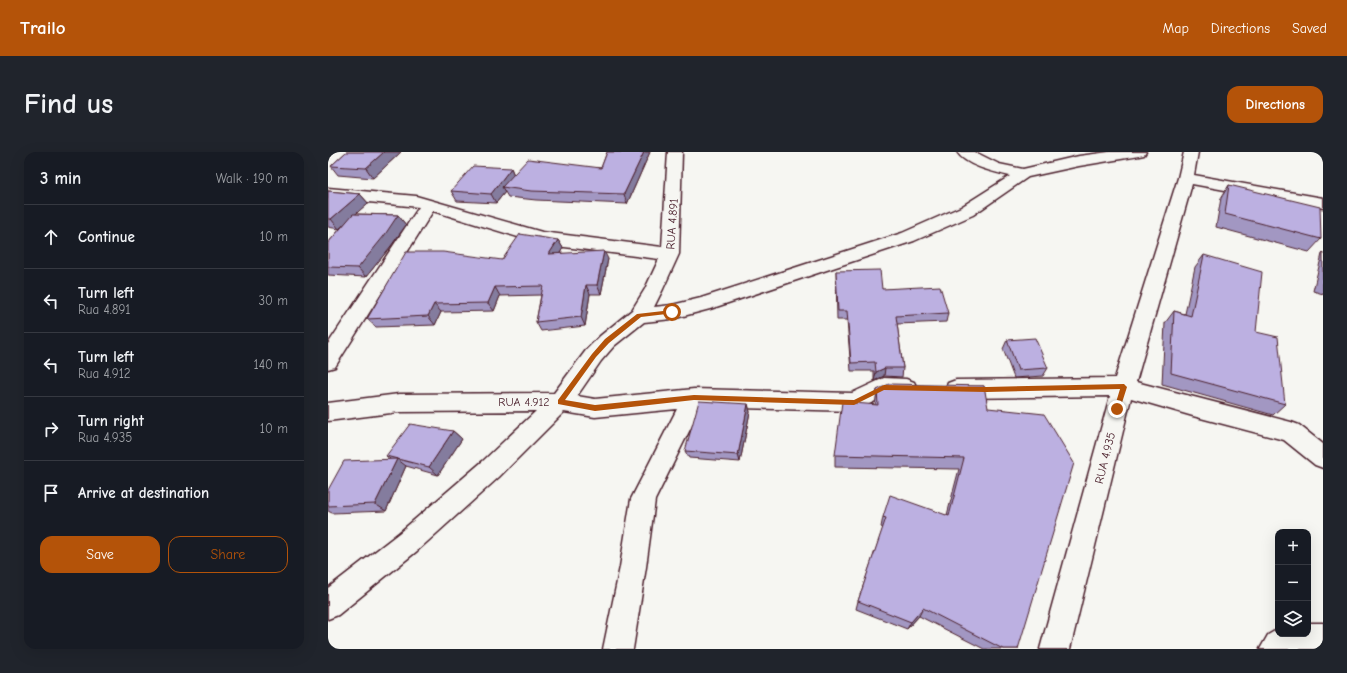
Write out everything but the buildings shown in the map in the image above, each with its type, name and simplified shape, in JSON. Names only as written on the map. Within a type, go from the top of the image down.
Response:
[{"type":"street","name":"RUA 4.891","points":[[328,605],[408,542],[491,469],[560,402],[598,350],[639,315],[654,289],[670,254],[675,152]]},
{"type":"street","points":[[964,152],[994,167],[1023,174]]},
{"type":"street","points":[[639,315],[672,312],[703,304],[908,237],[967,211],[1023,174],[1079,161],[1139,152]]},
{"type":"street","name":"RUA 4.935","points":[[1055,649],[1095,499],[1117,409],[1186,178],[1191,152]]},
{"type":"street","points":[[1186,178],[1323,203]]},
{"type":"street","points":[[328,193],[416,201],[541,238],[670,254]]},
{"type":"street","points":[[328,361],[428,204]]},
{"type":"street","name":"RUA 4.912","points":[[328,412],[399,403],[560,402],[595,408],[694,398],[854,402],[884,388],[986,389],[1124,387],[1193,407],[1323,441]]},
{"type":"street","points":[[618,649],[633,567],[643,499],[694,398]]},
{"type":"street","points":[[1291,432],[1323,458]]},
{"type":"street","points":[[1275,649],[1282,641],[1323,637]]},
{"type":"route","points":[[672,312],[639,315],[625,328],[607,341],[594,355],[560,402],[595,408],[694,398],[854,402],[884,388],[986,389],[1124,387],[1117,409]]}]
